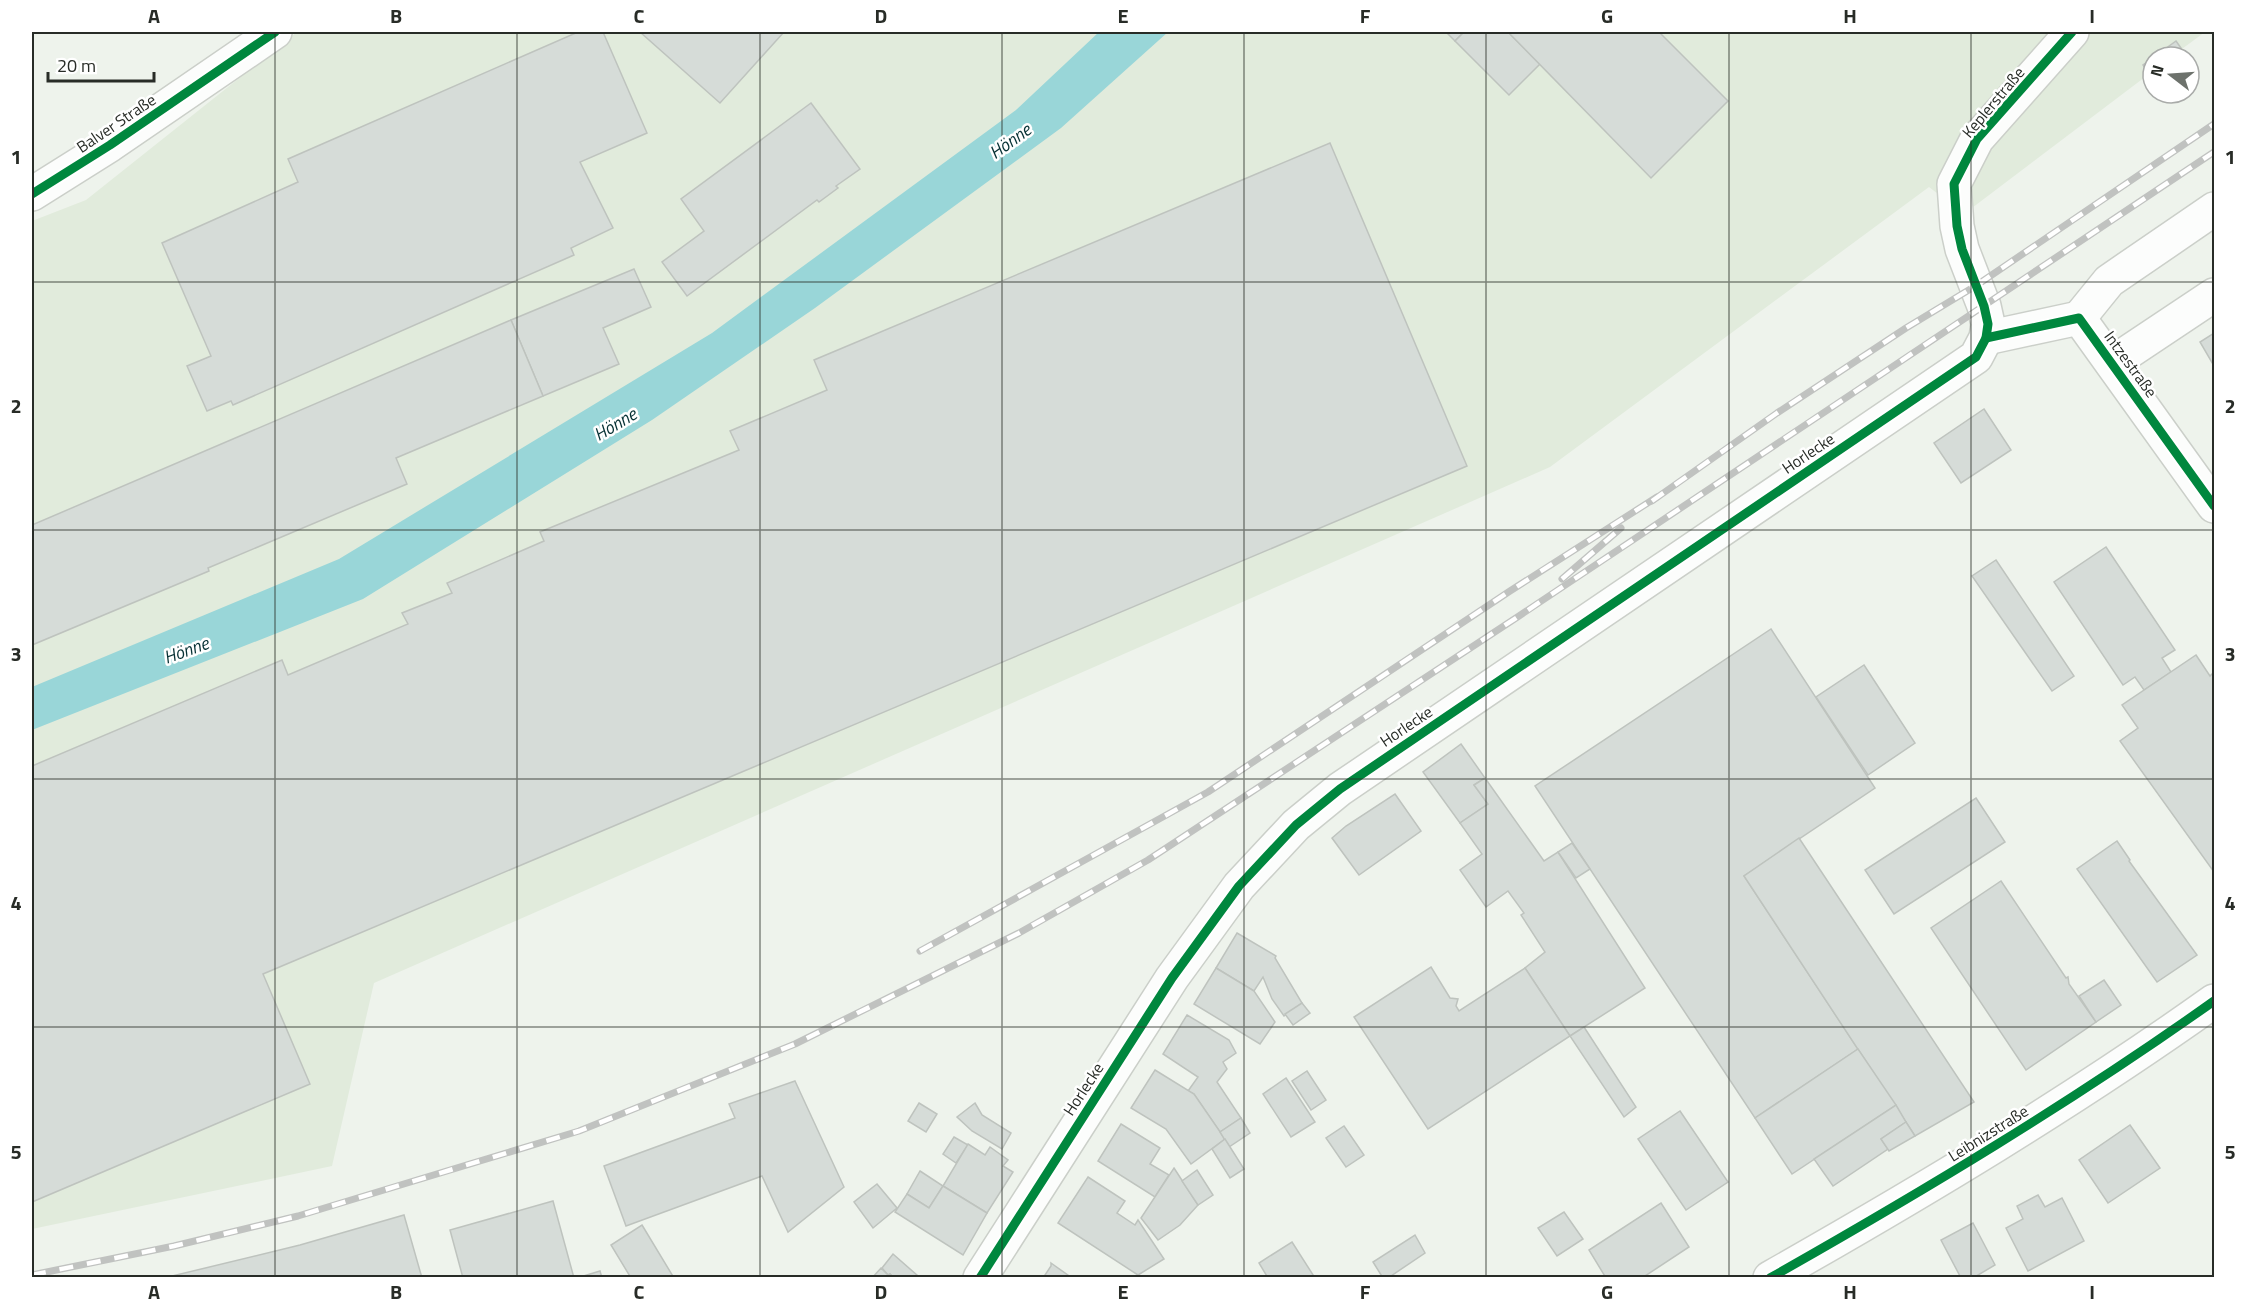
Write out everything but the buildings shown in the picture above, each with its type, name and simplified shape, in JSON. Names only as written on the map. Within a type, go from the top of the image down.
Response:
[{"type":"street","name":"Balver Straße","points":[[32,194],[110,145],[275,32]]},
{"type":"street","name":"Keplerstraße","points":[[1986,338],[1988,324],[1984,306],[1962,249],[1956,226],[1954,184],[1977,139],[2072,32]]},
{"type":"street","points":[[1986,338],[2079,318],[2109,281],[2214,209]]},
{"type":"street","points":[[2112,363],[2214,295]]},
{"type":"street","name":"Intzestraße","points":[[2079,318],[2214,506]]},
{"type":"street","name":"Horlecke","points":[[980,1278],[1172,978],[1239,886],[1296,825],[1340,789],[1976,357],[1986,338]]},
{"type":"street","name":"Leibnizstraße","points":[[1770,1278],[1959,1169],[2129,1061],[2214,1001]]},
{"type":"shaded area","points":[[297,32],[2205,32],[2187,45],[2141,45],[2141,80],[1964,214],[1929,187],[1550,467],[374,983],[332,1166],[32,1229],[32,221],[86,200]]},
{"type":"water","name":"Hönne","points":[[1099,32],[1168,32],[1061,128],[815,308],[652,420],[363,599],[32,730],[32,687],[339,559],[712,333],[1016,110]]},
{"type":"railway","points":[[1652,501],[1777,413],[1906,328],[1977,285],[2214,124]]},
{"type":"railway","points":[[32,1275],[174,1246],[298,1216],[579,1131],[795,1044],[1019,933],[1148,860],[1519,616],[2214,152]]},
{"type":"railway","points":[[920,951],[1208,792],[1510,591],[1657,497]]},
{"type":"railway","points":[[1562,579],[1621,528]]},
{"type":"cycle path","points":[[32,194],[110,145],[275,32]]},
{"type":"cycle path","points":[[980,1278],[1172,978],[1239,886],[1296,825],[1340,789],[1976,357],[1986,338],[1988,324],[1984,306],[1962,249],[1957,226],[1954,184],[1977,139],[2072,32]]},
{"type":"cycle path","points":[[1986,338],[2079,318],[2214,506]]},
{"type":"cycle path","points":[[1770,1278],[1996,1145],[2106,1075],[2214,1001]]}]
